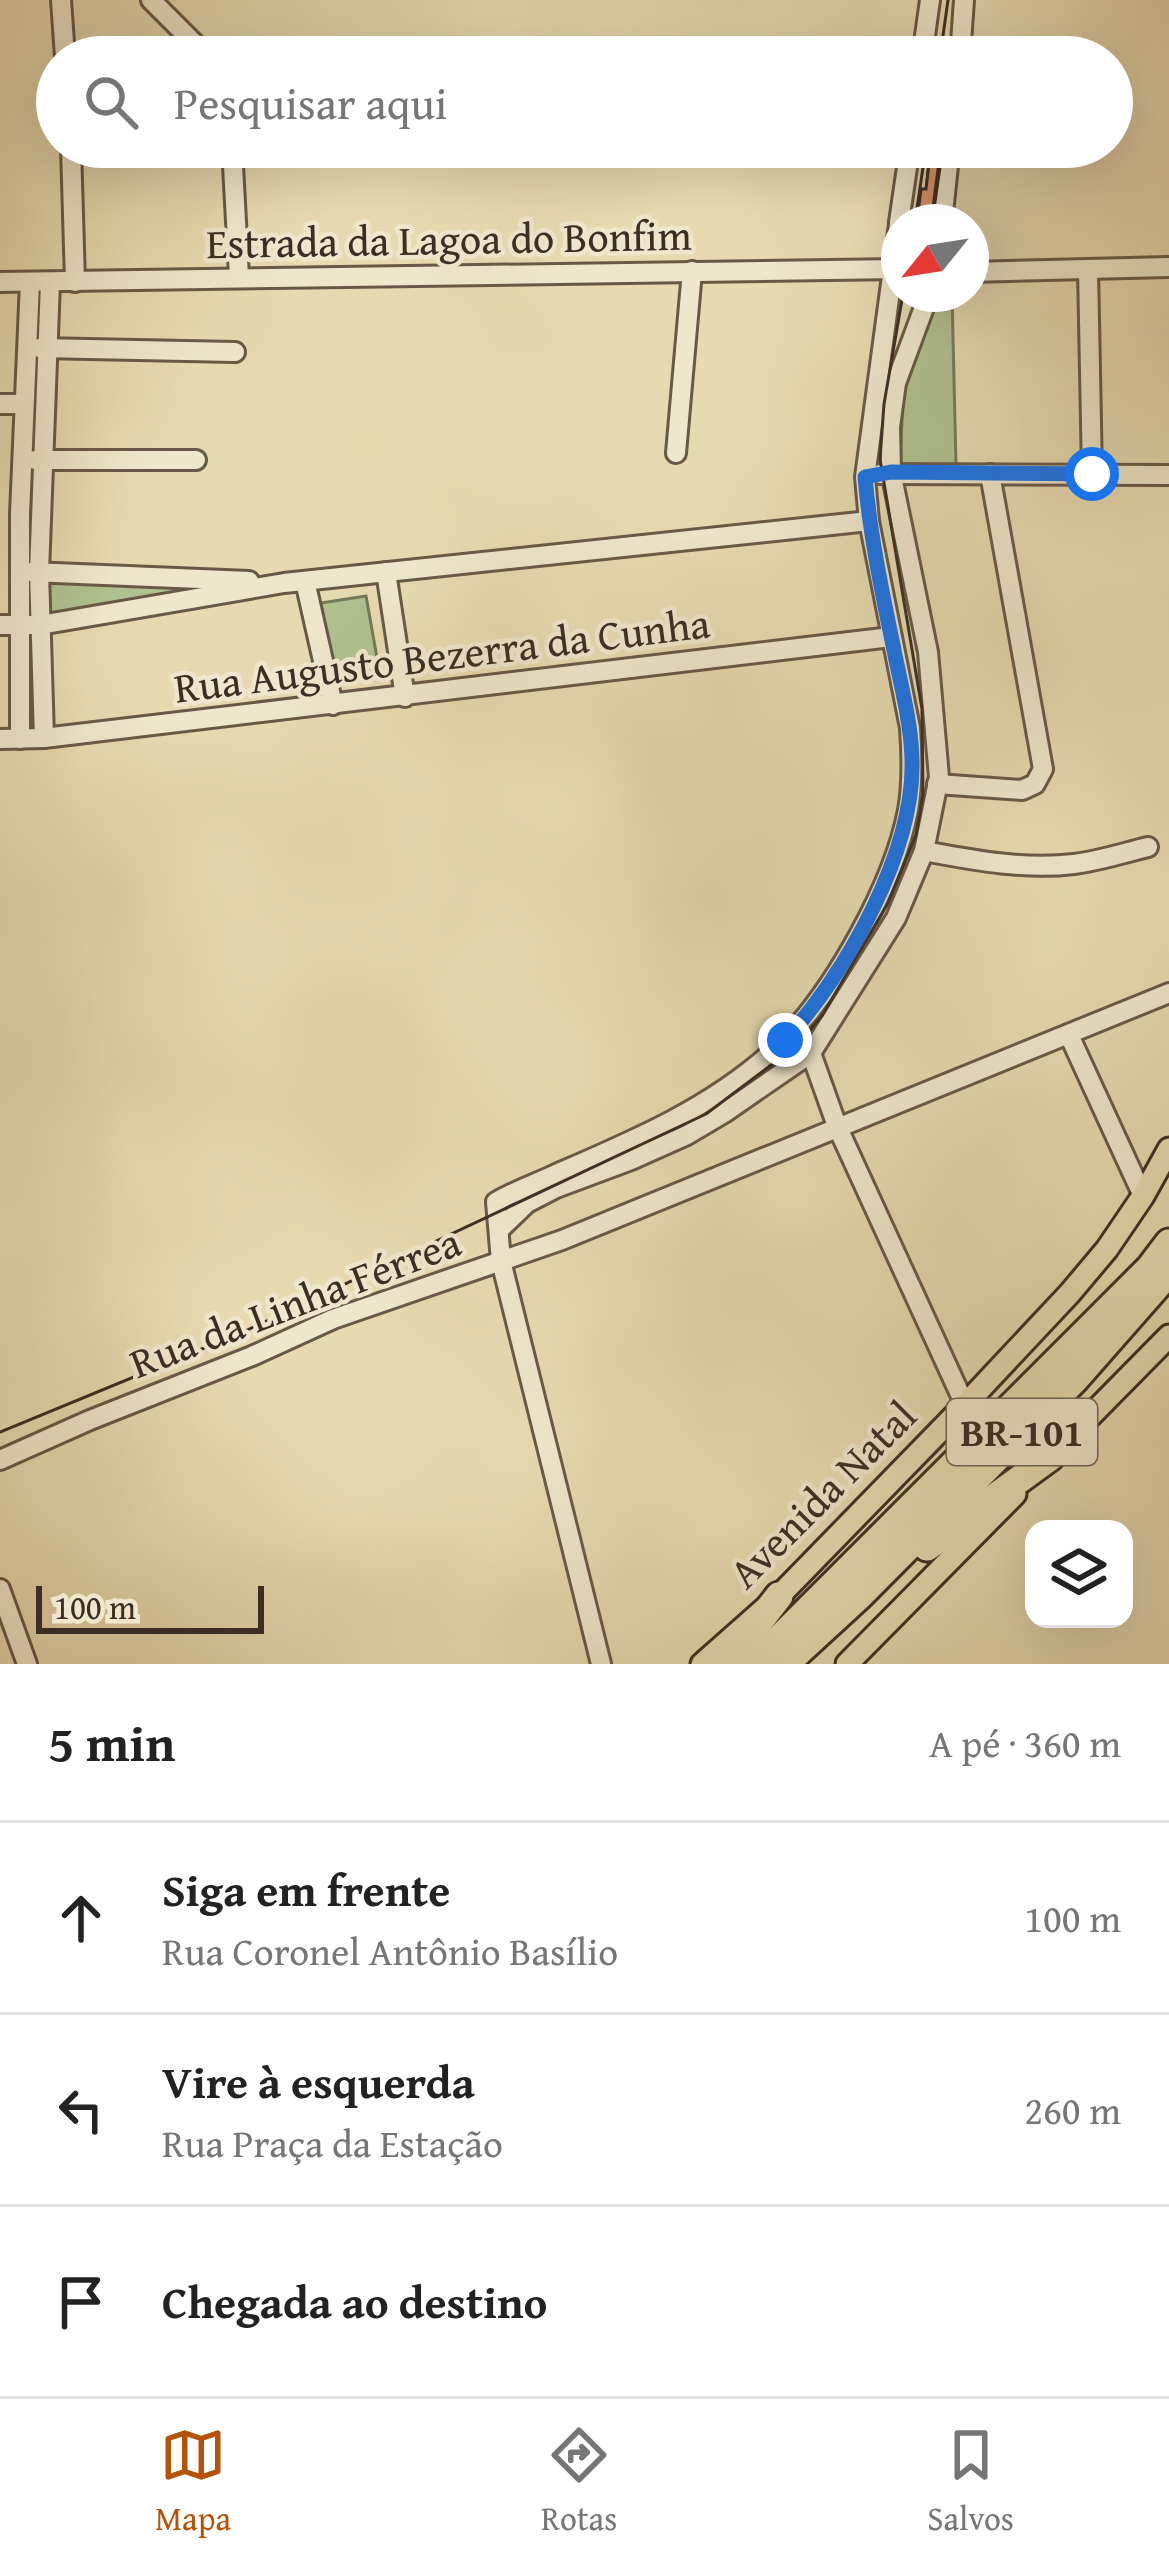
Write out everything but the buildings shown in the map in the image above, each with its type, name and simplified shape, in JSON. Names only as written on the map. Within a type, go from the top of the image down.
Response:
[{"type":"highway","name":"BR-101","points":[[754,1664],[1137,1281],[1169,1243]]},
{"type":"highway","name":"BR-101","points":[[785,1664],[1074,1380],[1169,1272]]},
{"type":"highway","points":[[860,1595],[1049,1457]]},
{"type":"highway","points":[[726,1664],[779,1596]]},
{"type":"main road","name":"Avenida Natal","points":[[702,1664],[779,1596],[1070,1293],[1143,1196],[1169,1149]]},
{"type":"main road","points":[[847,1664],[1169,1336]]},
{"type":"street","points":[[61,0],[64,36]]},
{"type":"street","points":[[151,0],[187,36]]},
{"type":"street","points":[[925,36],[930,0]]},
{"type":"street","points":[[961,36],[964,0]]},
{"type":"street","points":[[72,168],[75,282]]},
{"type":"street","points":[[233,168],[239,277]]},
{"type":"street","points":[[902,204],[907,168]]},
{"type":"street","points":[[944,204],[948,168]]},
{"type":"street","name":"Estrada da Lagoa do Bonfim","points":[[0,282],[881,268]]},
{"type":"street","points":[[989,272],[1169,268]]},
{"type":"street","points":[[1088,269],[1092,474]]},
{"type":"street","points":[[676,453],[692,271]]},
{"type":"street","points":[[10,739],[20,625],[30,572],[33,460],[50,348],[40,282]]},
{"type":"street","points":[[30,572],[10,514],[33,460],[24,404],[40,282]]},
{"type":"street","points":[[500,1229],[496,1202],[671,1121],[741,1078],[785,1040],[807,1016],[865,923],[903,834],[912,763],[910,728],[869,521],[865,477],[889,312]]},
{"type":"street","name":"Rua da Linha Férrea","points":[[0,1460],[333,1319],[501,1261],[500,1229],[527,1203],[686,1135],[812,1053],[884,942],[924,851],[938,780],[928,652],[891,472],[896,383],[922,312]]},
{"type":"street","points":[[28,349],[235,352]]},
{"type":"street","points":[[0,404],[24,404]]},
{"type":"street","points":[[33,460],[196,460]]},
{"type":"street","points":[[865,477],[891,472],[1169,475]]},
{"type":"street","points":[[938,780],[1022,790],[1035,784],[1043,769],[990,474]]},
{"type":"street","points":[[20,625],[284,583],[869,521]]},
{"type":"street","points":[[30,572],[284,583]]},
{"type":"street","points":[[386,572],[405,697]]},
{"type":"street","points":[[305,581],[333,706]]},
{"type":"street","points":[[20,625],[44,738]]},
{"type":"street","name":"Rua Augusto Bezerra da Cunha","points":[[10,739],[333,706],[891,637]]},
{"type":"street","points":[[924,851],[993,864],[1043,866],[1148,847]]},
{"type":"street","points":[[601,1664],[501,1261],[1169,993]]},
{"type":"street","points":[[1069,1036],[1143,1196]]},
{"type":"street","points":[[785,1040],[812,1053],[837,1126],[965,1405]]},
{"type":"street","points":[[0,1589],[27,1664]]},
{"type":"green space","points":[[928,312],[952,312],[956,465],[900,465],[904,375]]},
{"type":"green space","points":[[49,579],[239,585],[49,614]]},
{"type":"green space","points":[[366,596],[379,669],[334,676],[321,603]]},
{"type":"tram line","points":[[943,36],[948,0]]},
{"type":"tram line","points":[[918,204],[923,168]]},
{"type":"tram line","points":[[0,1432],[243,1332],[706,1114],[795,1047],[822,1016],[888,903],[916,835],[923,795],[922,709],[880,459],[900,312]]},
{"type":"route","points":[[785,1040],[825,990],[865,923],[903,834],[909,804],[910,728],[869,521],[865,477],[891,472],[1092,474]]}]
